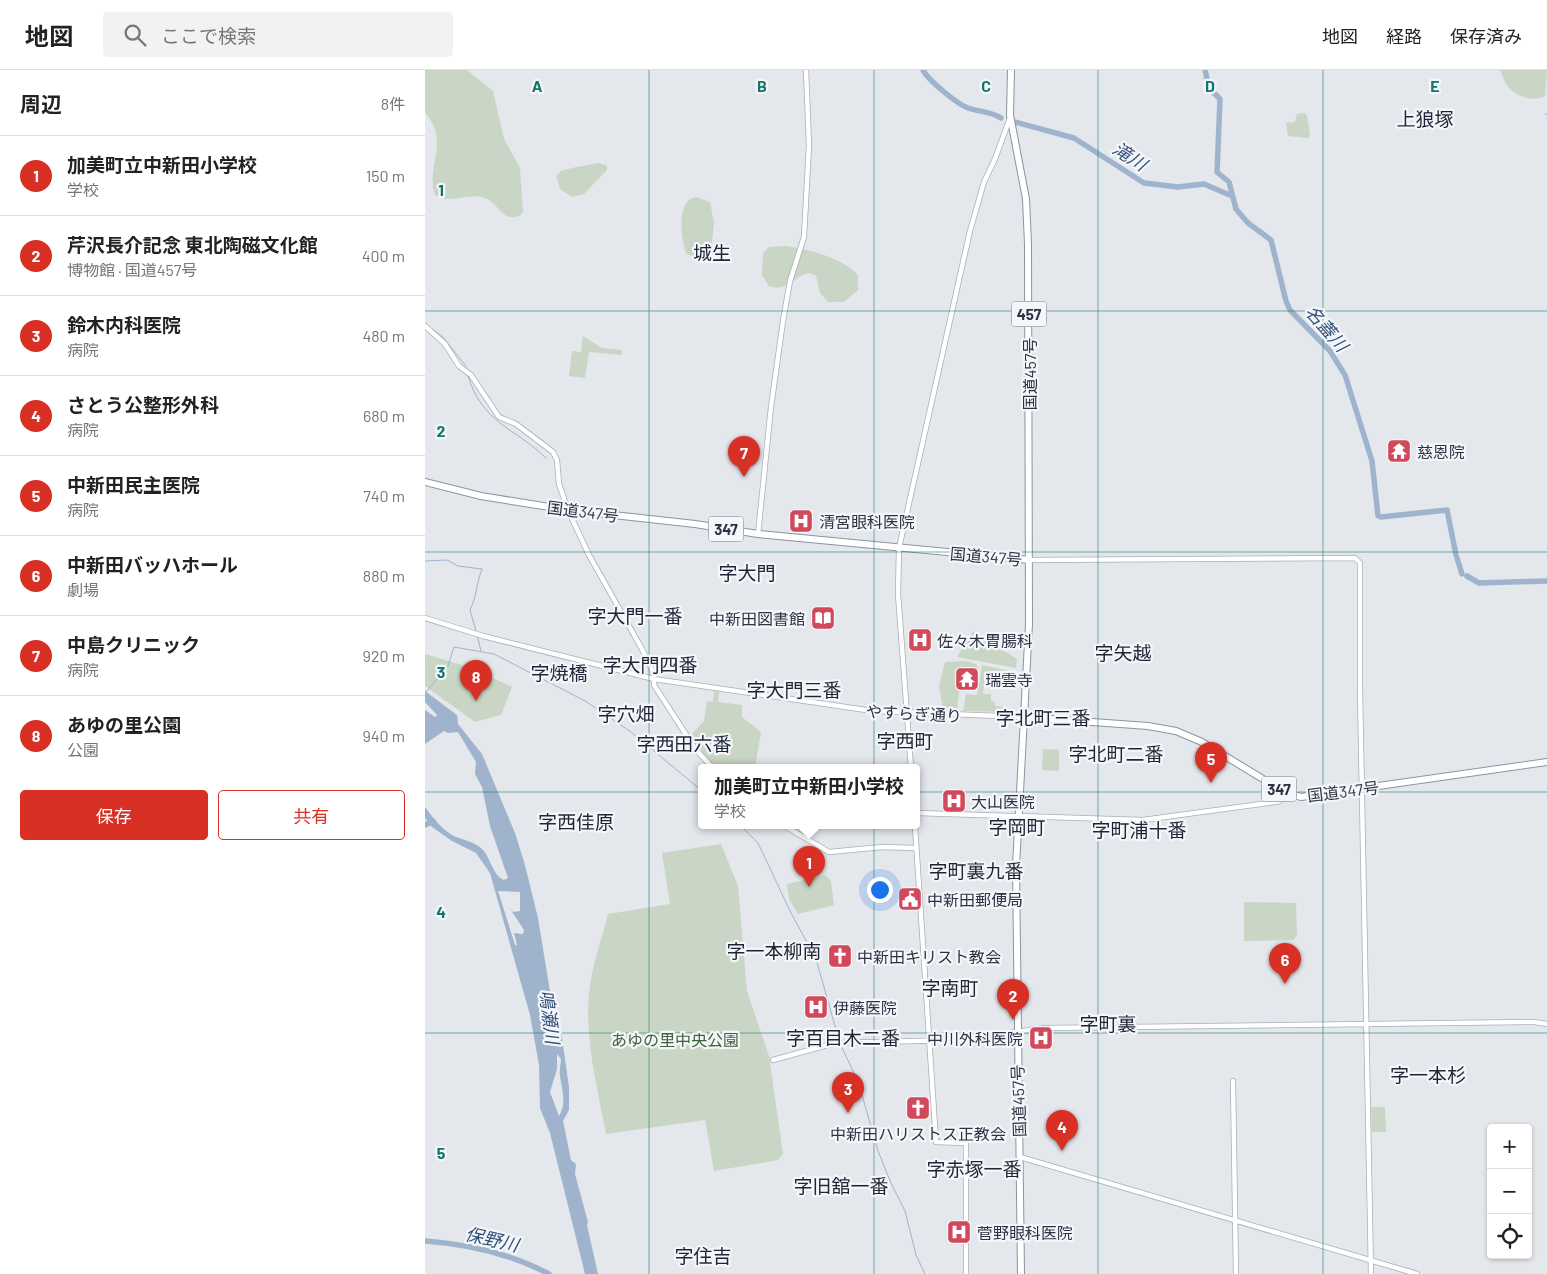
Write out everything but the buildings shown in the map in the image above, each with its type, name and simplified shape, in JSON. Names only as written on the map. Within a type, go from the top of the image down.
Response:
[{"type":"highway","name":"国道457号","points":[[1011,70],[1010,115],[1026,199],[1028,244],[1029,560]]},
{"type":"highway","name":"国道347号","points":[[425,482],[481,496],[568,510],[695,524],[758,534],[1029,560],[1029,624],[1023,718],[1148,726],[1176,731],[1207,745],[1286,793],[1309,797],[1547,762]]},
{"type":"highway","name":"国道457号","points":[[1021,1274],[1016,1030],[1018,816],[1023,718]]},
{"type":"street","points":[[758,534],[771,407],[783,321],[790,281],[804,237],[809,145],[806,70]]},
{"type":"street","points":[[911,764],[898,594],[899,548],[970,231],[984,182],[995,159],[1010,115]]},
{"type":"street","points":[[425,326],[445,344],[459,366],[471,375],[499,417],[516,424],[553,452],[557,460],[559,484],[568,510],[589,554],[642,649],[654,674],[654,685],[696,750],[709,764]]},
{"type":"street","points":[[1029,560],[1359,560],[1361,790],[1371,1274]]},
{"type":"street","name":"やすらぎ通り","points":[[425,618],[483,636],[655,679],[823,705],[906,713],[1023,718]]},
{"type":"street","points":[[920,813],[1143,820],[1275,802],[1280,801],[1286,793]]},
{"type":"street","points":[[790,829],[829,852],[882,847],[916,848]]},
{"type":"street","points":[[915,829],[936,1142],[966,1143],[966,1274]]},
{"type":"street","points":[[773,1060],[835,1043],[967,1039],[1016,1030],[1171,1026],[1527,1022],[1547,1024]]},
{"type":"street","points":[[1233,1080],[1236,1274]]},
{"type":"street","points":[[1020,1157],[1417,1274]]},
{"type":"green space","points":[[425,70],[467,70],[493,91],[504,139],[520,168],[523,211],[521,215],[509,217],[485,198],[473,196],[447,199],[435,195],[433,175],[437,144],[432,123],[425,113]]},
{"type":"green space","points":[[1500,70],[1547,70],[1545,96],[1532,99],[1513,92],[1505,82]]},
{"type":"green space","points":[[1304,113],[1307,115],[1310,135],[1308,138],[1288,136],[1286,123],[1295,122],[1297,114]]},
{"type":"green space","points":[[599,163],[607,166],[607,170],[584,194],[572,197],[560,189],[556,176],[561,171]]},
{"type":"green space","points":[[696,197],[710,202],[714,223],[711,251],[709,254],[697,259],[686,253],[682,230],[685,205]]},
{"type":"green space","points":[[785,246],[825,255],[845,264],[858,276],[858,290],[844,302],[828,302],[820,293],[816,276],[810,273],[804,274],[781,287],[769,286],[762,275],[763,253],[769,247]]},
{"type":"green space","points":[[583,336],[602,348],[622,350],[622,355],[589,352],[585,378],[569,376],[572,351],[581,352]]},
{"type":"green space","points":[[973,631],[1017,659],[1016,668],[957,657]]},
{"type":"green space","points":[[425,654],[468,667],[512,687],[501,715],[475,722],[425,686]]},
{"type":"green space","points":[[966,661],[976,664],[979,669],[968,672],[964,668],[959,669],[957,684],[960,685],[957,710],[943,709],[939,686],[945,662]]},
{"type":"green space","points":[[982,665],[1014,672],[1013,683],[992,680],[993,676],[985,676],[983,694],[991,694],[991,701],[995,702],[995,706],[1004,707],[1005,712],[963,711],[966,694],[977,695]]},
{"type":"green space","points":[[714,691],[719,692],[718,702],[742,705],[742,717],[761,732],[756,764],[713,764],[690,736],[704,721],[707,701],[713,702]]},
{"type":"green space","points":[[1043,749],[1059,750],[1059,771],[1042,770]]},
{"type":"green space","name":"あゆの里中央公園","points":[[721,844],[738,886],[747,991],[769,1056],[783,1154],[778,1160],[714,1171],[705,1120],[606,1134],[592,1060],[588,1004],[596,958],[608,914],[670,904],[662,853]]},
{"type":"green space","points":[[826,875],[831,881],[834,905],[798,914],[789,899],[787,884]]},
{"type":"green space","points":[[1244,902],[1296,903],[1297,935],[1294,940],[1244,941]]},
{"type":"green space","points":[[1371,1107],[1385,1107],[1386,1132],[1372,1132]]},
{"type":"water","name":"鳴瀬川","points":[[425,691],[457,715],[458,724],[482,754],[515,833],[525,865],[538,918],[552,1004],[562,1038],[569,1087],[569,1110],[563,1121],[571,1160],[576,1164],[575,1174],[588,1222],[587,1225],[598,1274],[585,1274],[550,1133],[540,1108],[539,1065],[530,1015],[490,873],[476,853],[452,841],[432,827],[425,818],[425,807],[447,832],[481,848],[500,878],[504,880],[508,878],[490,826],[482,787],[475,774],[476,762],[458,732],[448,733],[444,731],[425,744],[425,710],[435,717],[437,715],[425,702]],"holes":[[[498,891],[520,892],[520,911],[513,912],[509,907],[524,930],[523,934],[514,933],[517,945],[515,945]],[[557,1054],[561,1059],[560,1074],[563,1096],[563,1106],[559,1116],[550,1092],[557,1069]]]},
{"type":"waterway","name":"滝川","points":[[923,70],[950,97],[963,106],[1001,118]]},
{"type":"waterway","name":"名蓋川","points":[[1205,70],[1209,88],[1220,99],[1217,172],[1229,182],[1236,209],[1248,223],[1271,240],[1286,301],[1290,310],[1330,351],[1345,375],[1372,461],[1378,516],[1447,510],[1456,555]]},
{"type":"waterway","name":"滝川","points":[[1015,122],[1074,138],[1144,183],[1178,187],[1204,184],[1232,196]]},
{"type":"waterway","points":[[425,324],[442,336],[466,366]]},
{"type":"waterway","points":[[468,376],[474,392],[491,415],[546,458]]},
{"type":"waterway","name":"名蓋川","points":[[1457,558],[1462,574]]},
{"type":"waterway","points":[[425,561],[447,560],[458,566],[482,569],[470,610],[476,631]]},
{"type":"waterway","name":"名蓋川","points":[[1467,576],[1479,583],[1547,581]]},
{"type":"waterway","points":[[477,635],[481,651]]},
{"type":"waterway","points":[[425,693],[448,666],[454,647],[494,654],[587,702],[631,732],[698,788]]},
{"type":"waterway","points":[[425,825],[433,821]]},
{"type":"waterway","points":[[744,829],[758,843],[791,913],[816,959],[839,1040]]},
{"type":"waterway","points":[[840,1044],[858,1081],[878,1151],[905,1211],[916,1255],[925,1274]]},
{"type":"waterway","name":"保野川","points":[[425,1241],[489,1251],[520,1261],[549,1274]]},
{"type":"waterway","points":[[1379,1265],[1409,1274]]},
{"type":"place","name":"慈恩院","points":[[1399,451]]},
{"type":"place","name":"中島クリニック","points":[[744,477]]},
{"type":"place","name":"清宮眼科医院","points":[[801,521]]},
{"type":"place","name":"中新田図書館","points":[[823,618]]},
{"type":"place","name":"佐々木胃腸科","points":[[920,640]]},
{"type":"place","name":"瑞雲寺","points":[[967,679]]},
{"type":"place","name":"あゆの里公園","points":[[476,701]]},
{"type":"place","name":"中新田民主医院","points":[[1211,783]]},
{"type":"place","name":"大山医院","points":[[954,801]]},
{"type":"place","name":"加美町立中新田小学校","points":[[809,887]]},
{"type":"place","name":"中新田郵便局","points":[[910,899]]},
{"type":"place","name":"中新田キリスト教会","points":[[840,956]]},
{"type":"place","name":"中新田バッハホール","points":[[1285,984]]},
{"type":"place","name":"伊藤医院","points":[[816,1007]]},
{"type":"place","name":"芹沢長介記念 東北陶磁文化館","points":[[1013,1020]]},
{"type":"place","name":"中川外科医院","points":[[1041,1038]]},
{"type":"place","name":"中新田ハリストス正教会","points":[[918,1108]]},
{"type":"place","name":"鈴木内科医院","points":[[848,1113]]},
{"type":"place","name":"さとう公整形外科","points":[[1062,1151]]},
{"type":"place","name":"菅野眼科医院","points":[[959,1232]]},
{"type":"district","name":"上狼塚","points":[[1425,118]]},
{"type":"district","name":"城生","points":[[712,252]]},
{"type":"district","name":"字大門","points":[[747,572]]},
{"type":"district","name":"字大門一番","points":[[635,615]]},
{"type":"district","name":"字矢越","points":[[1123,652]]},
{"type":"district","name":"字大門四番","points":[[650,664]]},
{"type":"district","name":"字焼橋","points":[[559,672]]},
{"type":"district","name":"字大門三番","points":[[794,689]]},
{"type":"district","name":"字穴畑","points":[[626,713]]},
{"type":"district","name":"字北町三番","points":[[1043,717]]},
{"type":"district","name":"字西町","points":[[905,740]]},
{"type":"district","name":"字西田六番","points":[[684,743]]},
{"type":"district","name":"字北町二番","points":[[1116,753]]},
{"type":"district","name":"字西佳原","points":[[576,821]]},
{"type":"district","name":"字岡町","points":[[1017,826]]},
{"type":"district","name":"字町浦十番","points":[[1139,829]]},
{"type":"district","name":"字町裏九番","points":[[976,870]]},
{"type":"district","name":"字一本柳南","points":[[774,950]]},
{"type":"district","name":"字南町","points":[[950,987]]},
{"type":"district","name":"字町裏","points":[[1108,1023]]},
{"type":"district","name":"字百目木二番","points":[[843,1037]]},
{"type":"district","name":"字一本杉","points":[[1428,1074]]},
{"type":"district","name":"字赤塚一番","points":[[974,1168]]},
{"type":"district","name":"字旧舘一番","points":[[841,1185]]},
{"type":"district","name":"字住吉","points":[[703,1255]]}]
